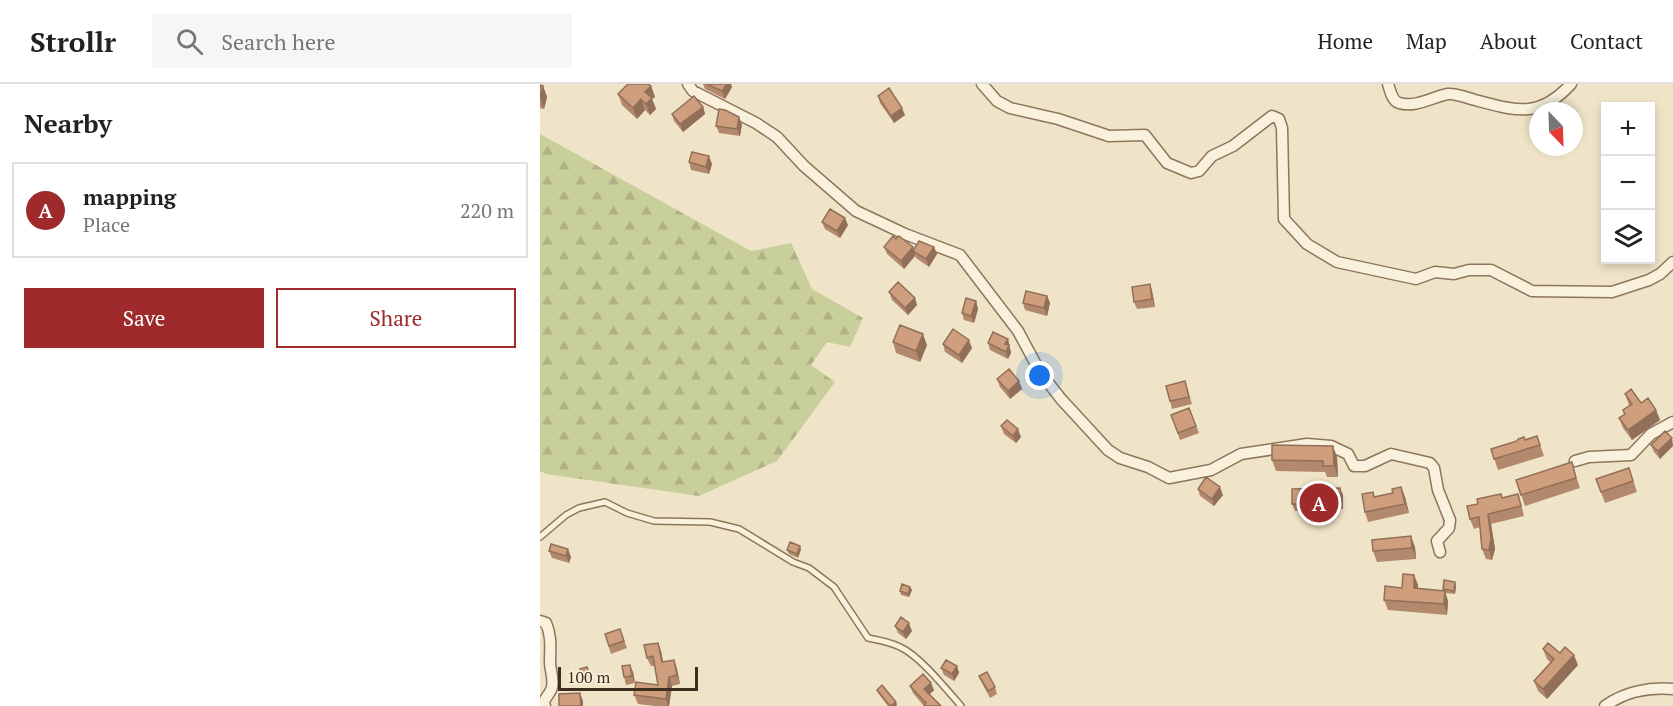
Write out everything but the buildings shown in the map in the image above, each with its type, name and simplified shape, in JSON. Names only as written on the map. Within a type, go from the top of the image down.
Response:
[{"type":"street","points":[[688,84],[693,92],[756,123],[777,137],[804,166],[856,211],[905,234],[960,255],[1018,330],[1040,372],[1061,399],[1108,450],[1120,458],[1148,467],[1169,478],[1211,470],[1241,454],[1307,444],[1331,446],[1348,454],[1354,466],[1365,466],[1391,454],[1431,463],[1438,490],[1450,520],[1449,528],[1437,541],[1440,552]]},
{"type":"street","points":[[982,84],[997,101],[1010,108],[1058,118],[1108,136],[1145,135],[1167,163],[1191,173],[1199,171],[1212,156],[1233,146],[1272,116],[1279,119],[1282,128],[1284,219],[1306,244],[1337,262],[1416,279],[1435,272],[1454,274],[1469,270],[1491,270],[1532,291],[1573,293],[1612,292],[1648,280],[1660,274],[1673,262]]},
{"type":"street","points":[[1388,84],[1393,100],[1399,103],[1424,102],[1450,93],[1495,105],[1533,110],[1550,103],[1571,84]]},
{"type":"street","points":[[1575,461],[1589,457],[1631,455],[1651,434],[1673,422]]},
{"type":"street","points":[[540,621],[546,623],[550,633],[550,663],[553,682],[552,690],[545,697],[543,704],[545,706]]},
{"type":"street","points":[[1605,706],[1616,697],[1650,689],[1673,689]]},
{"type":"lane","points":[[540,537],[566,514],[579,508],[605,502],[627,513],[654,521],[710,522],[739,529],[793,562],[809,568],[834,587],[868,638],[902,647],[939,680],[961,706]]},
{"type":"green space","points":[[540,134],[751,251],[791,243],[812,289],[863,318],[850,347],[827,342],[811,365],[835,382],[777,461],[699,496],[546,474],[540,471]]},
{"type":"place","name":"mapping","points":[[1319,503]]}]
